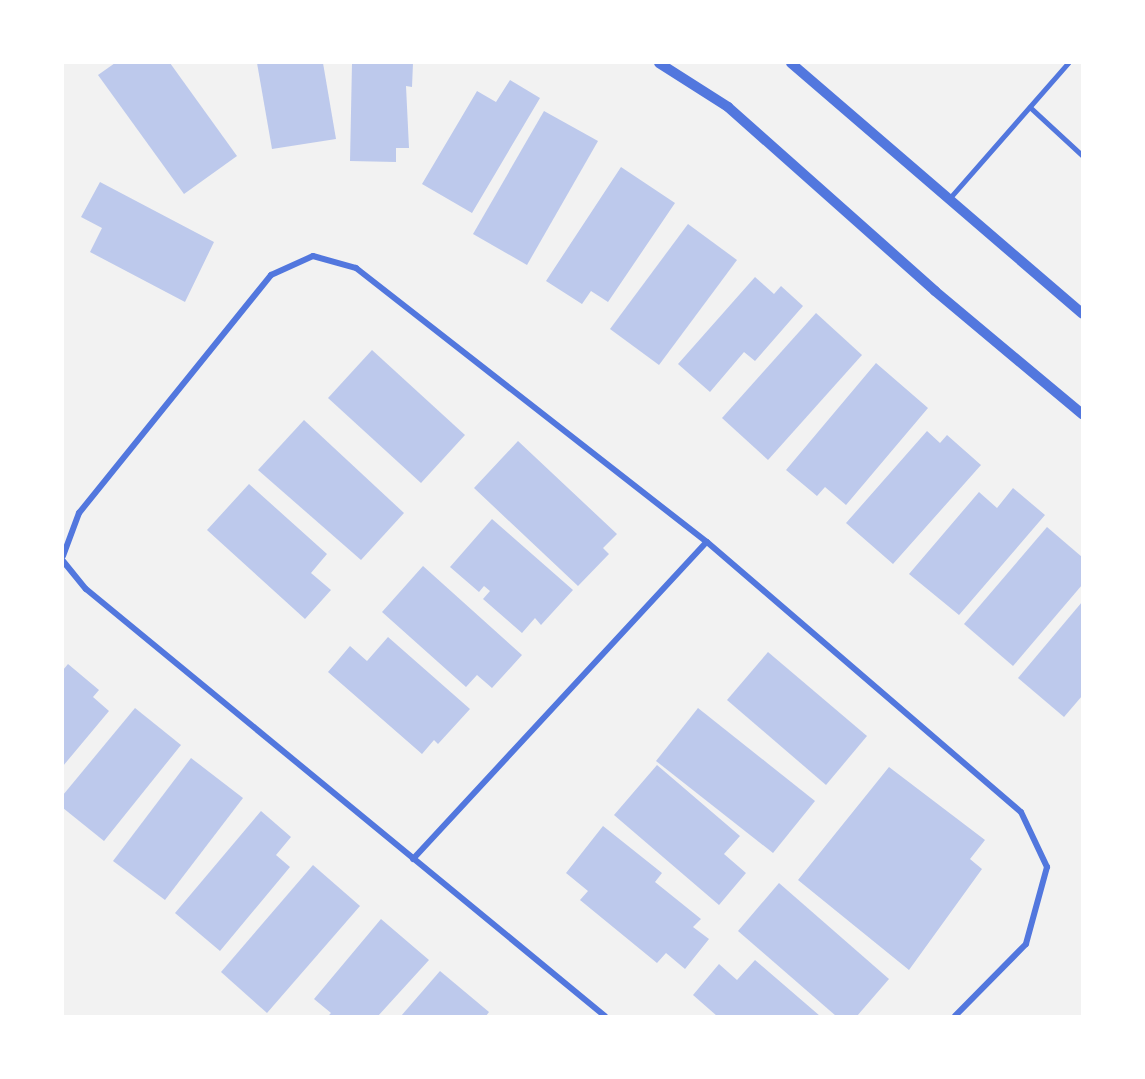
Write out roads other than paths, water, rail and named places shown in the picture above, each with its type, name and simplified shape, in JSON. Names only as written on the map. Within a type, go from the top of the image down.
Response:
[{"type":"street","points":[[659,63],[728,107],[935,291],[1082,414]]},
{"type":"street","points":[[791,63],[1082,313]]},
{"type":"street","points":[[63,556],[80,513],[271,275],[313,256],[356,268],[707,542],[1021,812],[1047,867],[1026,944],[955,1016]]},
{"type":"street","points":[[413,859],[707,542]]},
{"type":"street","points":[[63,561],[86,589],[605,1016]]},
{"type":"lane","points":[[949,199],[1068,63]]},
{"type":"lane","points":[[1030,106],[1082,155]]}]
